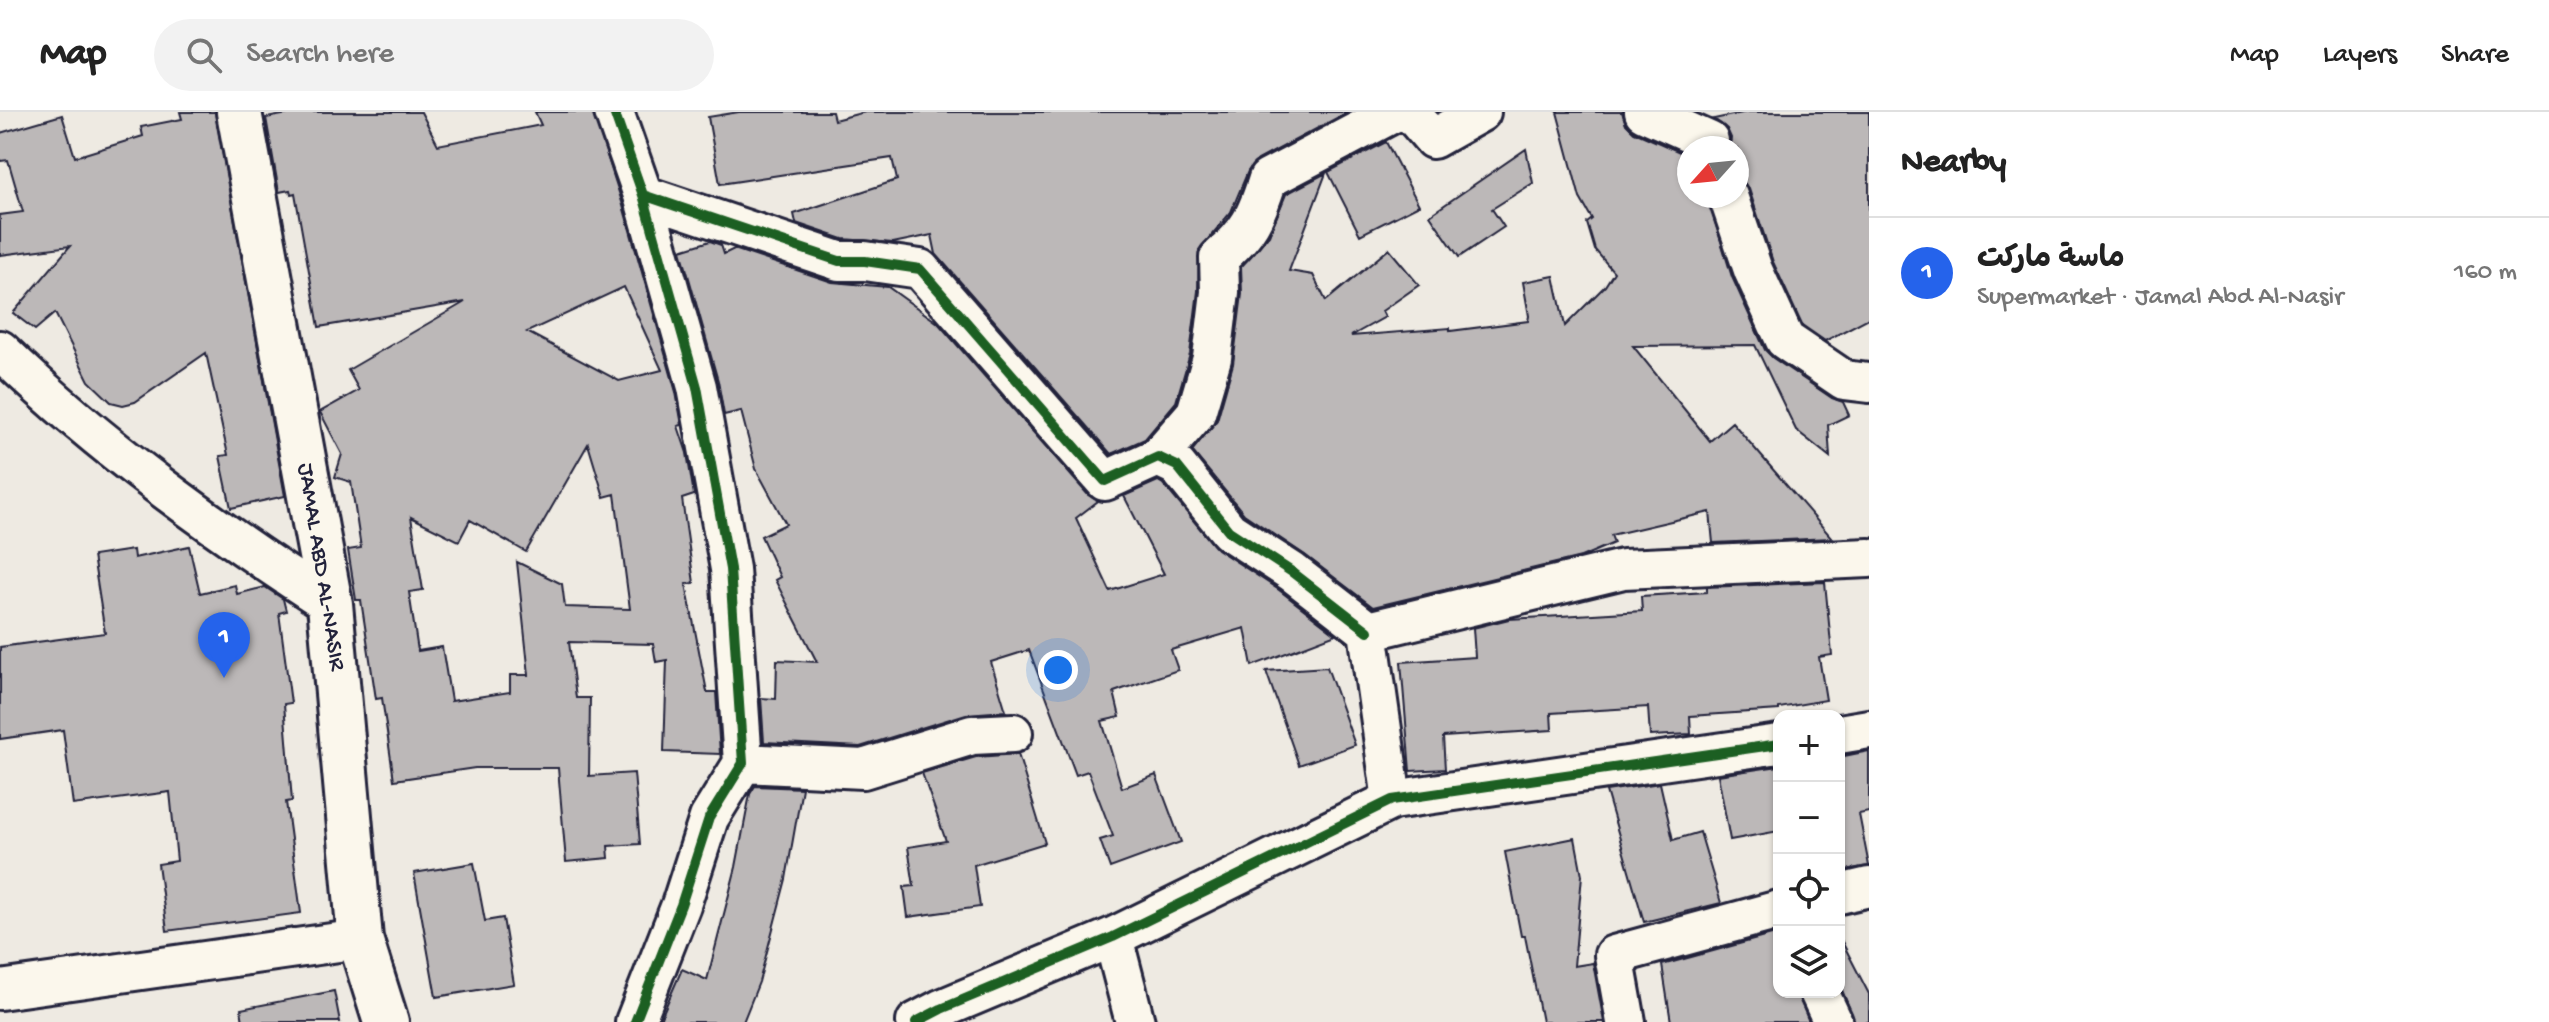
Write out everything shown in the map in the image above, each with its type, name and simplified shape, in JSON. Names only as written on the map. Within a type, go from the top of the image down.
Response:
[{"type":"main road","name":"JAMAL ABD AL-NASIR","points":[[239,112],[330,604],[360,939],[386,1022]]},
{"type":"street","points":[[614,112],[643,195],[697,387],[727,554],[743,763],[709,818],[681,905],[635,1022]]},
{"type":"street","points":[[643,195],[839,261],[865,261],[920,269],[1105,481],[1158,457],[1196,413],[1212,358],[1220,292],[1219,258],[1243,237],[1258,210],[1268,179],[1395,112]]},
{"type":"street","points":[[1410,112],[1433,139],[1481,112]]},
{"type":"street","points":[[1644,112],[1709,134]]},
{"type":"street","points":[[1732,208],[1753,270],[1785,340],[1844,380],[1869,383]]},
{"type":"street","points":[[0,350],[43,392],[150,480],[330,604]]},
{"type":"street","points":[[1158,457],[1177,466],[1229,531],[1292,572],[1368,631],[1392,800]]},
{"type":"street","points":[[1368,631],[1623,569],[1869,558]]},
{"type":"street","points":[[1845,733],[1869,729]]},
{"type":"street","points":[[743,763],[863,769],[972,735],[1013,733]]},
{"type":"street","points":[[916,1022],[1113,937],[1392,800],[1773,745]]},
{"type":"street","points":[[1845,893],[1869,887]]},
{"type":"street","points":[[1626,1022],[1614,955],[1773,912]]},
{"type":"street","points":[[1113,937],[1135,1022]]},
{"type":"street","points":[[0,990],[360,939]]},
{"type":"street","points":[[1822,998],[1833,1022]]},
{"type":"building","points":[[180,112],[215,112],[285,496],[231,508],[220,456],[228,455],[206,353],[135,402],[123,405],[111,402],[89,381],[55,313],[35,330],[13,313],[70,246],[0,255],[0,215],[23,212],[8,160],[0,161],[0,133],[62,115],[75,157],[143,136],[141,127],[182,119]]},
{"type":"building","points":[[299,112],[421,112],[438,145],[541,125],[535,112],[593,112],[676,392],[682,425],[678,426],[687,453],[694,495],[682,499],[694,583],[686,584],[707,692],[716,692],[720,754],[664,752],[667,660],[656,662],[653,644],[569,642],[576,698],[590,698],[589,776],[634,773],[640,844],[608,846],[609,858],[566,862],[558,768],[475,768],[394,780],[382,698],[376,699],[361,600],[356,600],[348,550],[361,548],[351,482],[335,477],[342,454],[320,412],[359,390],[348,370],[465,302],[319,327],[295,193],[291,194],[290,190],[279,192],[266,118]],"holes":[[[624,287],[662,370],[619,381],[527,332]],[[588,444],[604,497],[615,494],[630,609],[565,607],[562,584],[517,562],[529,675],[510,675],[510,692],[451,701],[442,647],[418,651],[409,592],[423,590],[411,517],[459,541],[470,520],[526,552]]]},
{"type":"building","points":[[739,112],[832,112],[834,120],[865,112],[1348,112],[1258,160],[1248,171],[1231,212],[1199,250],[1198,291],[1190,354],[1176,402],[1145,439],[1111,454],[936,254],[932,235],[893,243],[843,239],[796,223],[794,214],[897,180],[892,158],[720,184],[708,117]]},
{"type":"building","points":[[1557,112],[1622,112],[1626,124],[1634,132],[1677,151],[1677,208],[1711,208],[1732,277],[1765,350],[1832,398],[1843,402],[1849,415],[1828,425],[1830,457],[1796,430],[1755,345],[1633,346],[1710,441],[1732,422],[1832,538],[1713,543],[1710,512],[1611,535],[1614,543],[1581,557],[1373,607],[1305,555],[1244,514],[1192,451],[1217,420],[1233,364],[1242,294],[1241,267],[1269,235],[1286,194],[1326,173],[1289,271],[1313,275],[1326,301],[1389,249],[1419,285],[1382,311],[1385,317],[1351,336],[1450,328],[1450,331],[1528,321],[1523,282],[1554,276],[1565,326],[1605,286],[1614,272],[1595,250],[1587,223],[1592,219],[1580,198]]},
{"type":"building","points":[[1747,112],[1869,112],[1869,318],[1825,341],[1802,325],[1773,262],[1749,189],[1749,136],[1730,136],[1727,129],[1714,119]]},
{"type":"building","points":[[1386,142],[1419,205],[1360,235],[1328,172]]},
{"type":"building","points":[[1526,149],[1533,183],[1492,209],[1504,227],[1459,257],[1430,215]]},
{"type":"building","points":[[710,241],[721,245],[724,254],[734,249],[832,282],[888,287],[938,323],[1088,495],[1098,501],[1076,518],[1110,591],[1164,574],[1124,496],[1158,481],[1217,549],[1279,590],[1336,634],[1252,666],[1245,628],[1171,650],[1178,670],[1114,692],[1120,717],[1102,721],[1122,788],[1156,775],[1181,842],[1110,868],[1100,840],[1113,836],[1088,771],[1076,775],[1029,650],[991,662],[1006,711],[966,714],[860,747],[764,742],[761,698],[776,699],[777,660],[817,662],[775,580],[780,577],[761,536],[786,524],[756,469],[741,411],[724,415],[718,381],[681,250]]},
{"type":"building","points":[[189,546],[200,593],[235,585],[237,594],[265,587],[283,599],[286,611],[279,613],[291,703],[284,704],[292,801],[286,802],[301,913],[167,931],[158,864],[177,861],[170,792],[73,805],[63,730],[0,739],[0,647],[105,633],[93,556],[133,550],[134,558]]},
{"type":"building","points":[[1825,582],[1832,655],[1819,657],[1826,700],[1779,710],[1690,716],[1691,734],[1650,736],[1648,707],[1551,713],[1552,730],[1443,737],[1445,769],[1410,771],[1401,662],[1475,657],[1473,628],[1509,619],[1642,611],[1641,596],[1707,592],[1707,587]]},
{"type":"building","points":[[1327,667],[1355,745],[1299,765],[1266,671]]},
{"type":"building","points":[[1869,751],[1869,812],[1859,814],[1869,866],[1845,870],[1845,782],[1845,756]]},
{"type":"building","points":[[1018,754],[1045,843],[974,865],[980,907],[908,917],[904,887],[914,886],[908,847],[946,841],[922,773],[976,757]]},
{"type":"building","points":[[1773,767],[1773,832],[1730,840],[1718,775]]},
{"type":"building","points":[[1660,783],[1673,840],[1700,832],[1721,903],[1644,922],[1606,791]]},
{"type":"building","points":[[755,786],[802,788],[786,879],[759,982],[743,1022],[659,1022],[682,969],[707,980],[736,867],[750,794]]},
{"type":"building","points":[[1575,838],[1582,875],[1574,966],[1593,963],[1604,1022],[1542,1022],[1505,852]]},
{"type":"building","points":[[474,863],[485,921],[503,918],[514,984],[436,997],[414,873]]},
{"type":"building","points":[[1773,935],[1773,998],[1799,998],[1809,1022],[1671,1022],[1662,965]]},
{"type":"building","points":[[1845,948],[1869,994],[1869,1022],[1855,1022],[1845,998]]},
{"type":"building","points":[[334,991],[340,1022],[243,1022],[241,1009]]},
{"type":"cycle path","points":[[614,112],[643,195],[697,387],[730,569],[743,763],[709,818],[681,905],[635,1022]]},
{"type":"cycle path","points":[[643,195],[839,261],[865,261],[920,269],[1105,481],[1158,457],[1177,466],[1229,531],[1292,572],[1368,631]]},
{"type":"cycle path","points":[[916,1022],[1113,937],[1392,800],[1773,745]]},
{"type":"place","name":"ماسة ماركت","points":[[224,678]]}]
